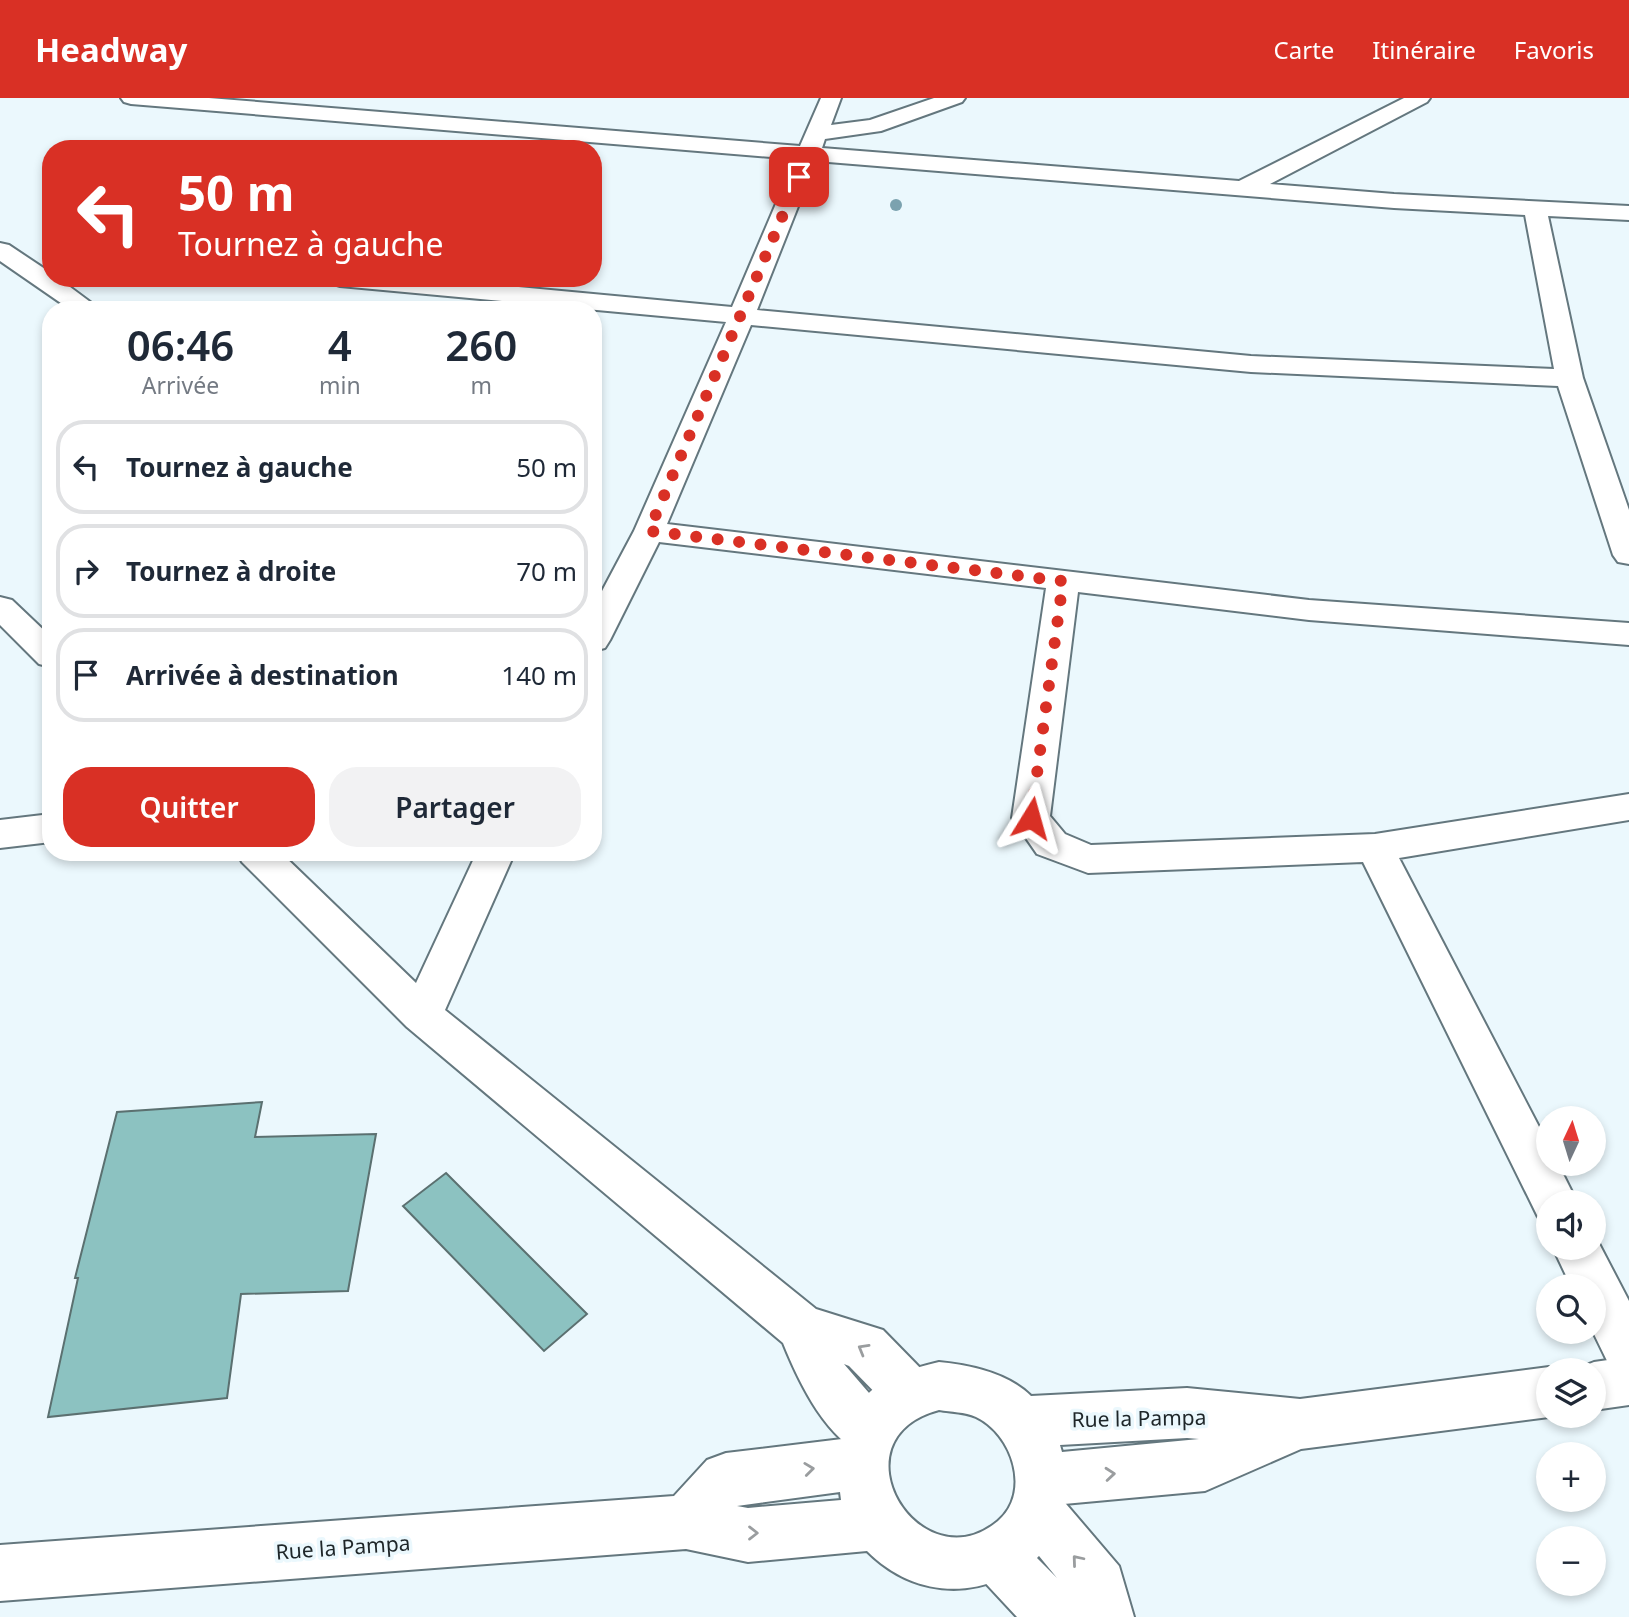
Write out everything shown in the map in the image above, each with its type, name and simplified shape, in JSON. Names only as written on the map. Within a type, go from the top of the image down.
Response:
[{"type":"street","points":[[131,98],[464,125],[812,144],[1394,201],[1627,211]]},
{"type":"street","points":[[602,622],[649,531],[831,98]]},
{"type":"street","points":[[812,144],[909,116],[956,98]]},
{"type":"street","points":[[1244,188],[1420,98]]},
{"type":"street","points":[[464,125],[478,107]]},
{"type":"street","points":[[1535,208],[1569,379],[1629,555]]},
{"type":"street","points":[[0,248],[38,249]]},
{"type":"street","points":[[0,248],[42,278]]},
{"type":"street","points":[[55,287],[75,301]]},
{"type":"street","points":[[365,287],[540,301]]},
{"type":"street","points":[[602,306],[1251,364],[1569,379]]},
{"type":"street","points":[[649,531],[1309,610],[1629,634]]},
{"type":"street","points":[[1063,581],[1031,818],[1051,844],[1088,859],[1375,848],[1629,807]]},
{"type":"street","points":[[0,607],[42,647]]},
{"type":"street","points":[[0,834],[42,829]]},
{"type":"street","points":[[1375,848],[1547,1190]]},
{"type":"street","points":[[265,861],[422,1015],[802,1328],[865,1347],[910,1393]]},
{"type":"street","points":[[422,1015],[492,861]]},
{"type":"street","points":[[1583,1260],[1629,1352]]},
{"type":"street","points":[[802,1328],[821,1375],[866,1448]]},
{"type":"street","points":[[1606,1384],[1629,1381]]},
{"type":"street","points":[[939,1385],[969,1389],[998,1401],[1020,1422],[1036,1449],[1039,1495],[1020,1536],[996,1555],[965,1564],[932,1560],[902,1547],[880,1523],[865,1494],[866,1448],[886,1409],[910,1393],[939,1385]]},
{"type":"street","name":"Rue la Pampa","points":[[1020,1422],[1187,1413],[1300,1424],[1536,1394]]},
{"type":"street","name":"Rue la Pampa","points":[[1039,1495],[1205,1465],[1300,1424]]},
{"type":"street","points":[[686,1522],[726,1479],[866,1448]]},
{"type":"street","points":[[1039,1495],[1098,1586],[1106,1617]]},
{"type":"street","name":"Rue la Pampa","points":[[0,1573],[686,1522],[748,1535],[880,1523]]},
{"type":"street","points":[[996,1555],[1056,1617]]},
{"type":"building","points":[[262,1102],[255,1137],[376,1134],[348,1291],[241,1294],[227,1398],[48,1417],[78,1278],[75,1278],[117,1112]]},
{"type":"building","points":[[446,1173],[587,1314],[544,1351],[403,1206]]},
{"type":"route","points":[[799,177],[649,531],[1063,581],[1031,818]]}]
